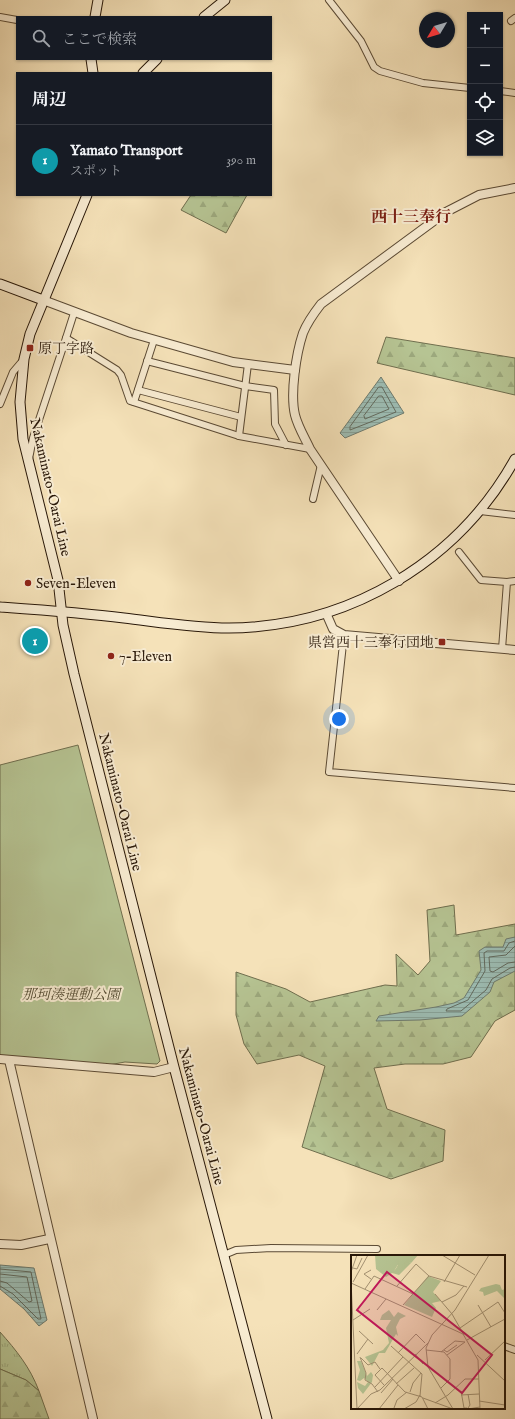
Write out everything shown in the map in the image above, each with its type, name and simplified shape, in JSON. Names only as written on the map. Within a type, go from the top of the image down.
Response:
[{"type":"main road","points":[[95,16],[98,0]]},
{"type":"main road","points":[[205,16],[225,0]]},
{"type":"main road","points":[[91,60],[93,72]]},
{"type":"main road","points":[[144,72],[156,60]]},
{"type":"main road","name":"Nakaminato-Oarai Line","points":[[87,196],[30,334],[24,359],[20,390],[20,415],[28,463],[58,580],[62,612],[74,674],[174,1067],[267,1419]]},
{"type":"main road","points":[[0,284],[43,300]]},
{"type":"main road","points":[[0,606],[228,628],[272,625],[326,614],[359,601],[399,581],[446,546],[480,511],[515,459]]},
{"type":"street","points":[[329,0],[361,41],[374,67],[380,71],[423,83],[467,88]]},
{"type":"street","points":[[0,16],[16,20]]},
{"type":"street","points":[[503,91],[515,93]]},
{"type":"street","points":[[399,581],[310,449],[295,415],[295,370],[303,333],[321,304],[446,212],[479,195],[515,188]]},
{"type":"street","points":[[43,300],[131,334],[233,362],[295,370]]},
{"type":"street","points":[[28,463],[33,438],[74,313]]},
{"type":"street","points":[[66,338],[117,370],[121,375],[130,401],[239,436],[310,449]]},
{"type":"street","points":[[134,402],[154,340]]},
{"type":"street","points":[[0,404],[13,372],[24,359]]},
{"type":"street","points":[[147,361],[245,386],[274,390],[275,424],[286,445]]},
{"type":"street","points":[[239,436],[248,364]]},
{"type":"street","points":[[138,390],[241,417]]},
{"type":"street","points":[[313,499],[321,465]]},
{"type":"street","points":[[480,511],[515,515]]},
{"type":"street","points":[[459,552],[481,580],[507,582],[515,581]]},
{"type":"street","points":[[502,649],[507,582]]},
{"type":"street","points":[[326,614],[333,629],[344,635],[515,650]]},
{"type":"street","points":[[344,635],[329,772],[515,788]]},
{"type":"street","points":[[92,1419],[50,1239],[4,1059],[154,1072],[174,1067]]},
{"type":"street","points":[[0,1244],[21,1245],[50,1239]]},
{"type":"street","points":[[224,1255],[236,1250],[271,1248],[376,1249]]},
{"type":"street","points":[[505,1346],[515,1350]]},
{"type":"green space","points":[[190,196],[246,196],[226,233],[181,210]]},
{"type":"green space","points":[[386,337],[515,358],[515,395],[377,363]]},
{"type":"green space","name":"那珂湊運動公園","points":[[78,745],[160,1061],[157,1064],[125,1062],[97,1067],[0,1059],[0,765]]},
{"type":"green space","points":[[454,905],[456,935],[515,924],[515,1010],[495,1021],[471,1057],[443,1064],[405,1064],[374,1068],[387,1109],[445,1130],[443,1161],[391,1179],[302,1147],[325,1066],[299,1055],[257,1064],[244,1044],[236,1015],[236,972],[286,989],[310,1002],[385,985],[397,986],[396,954],[418,975],[430,961],[427,910]]},
{"type":"green space","points":[[0,1332],[22,1359],[39,1391],[26,1380],[0,1369]]},
{"type":"green space","points":[[0,1369],[26,1380],[39,1391],[49,1419],[0,1419]]},
{"type":"water","points":[[381,377],[404,413],[345,438],[340,433]]},
{"type":"water","points":[[515,937],[515,971],[494,982],[490,992],[462,1016],[420,1020],[376,1021],[379,1016],[436,1007],[454,1003],[464,998],[481,970],[479,951],[485,947],[503,947],[506,939]]},
{"type":"water","points":[[0,1265],[34,1268],[47,1320],[39,1326],[24,1309],[0,1289]]},
{"type":"place","name":"原丁字路","points":[[30,348]]},
{"type":"place","name":"Seven-Eleven","points":[[28,583]]},
{"type":"place","name":"Yamato Transport","points":[[35,641]]},
{"type":"place","name":"県営西十三奉行団地","points":[[442,642]]},
{"type":"place","name":"7-Eleven","points":[[111,656]]},
{"type":"district","name":"西十三奉行","points":[[411,216]]}]
